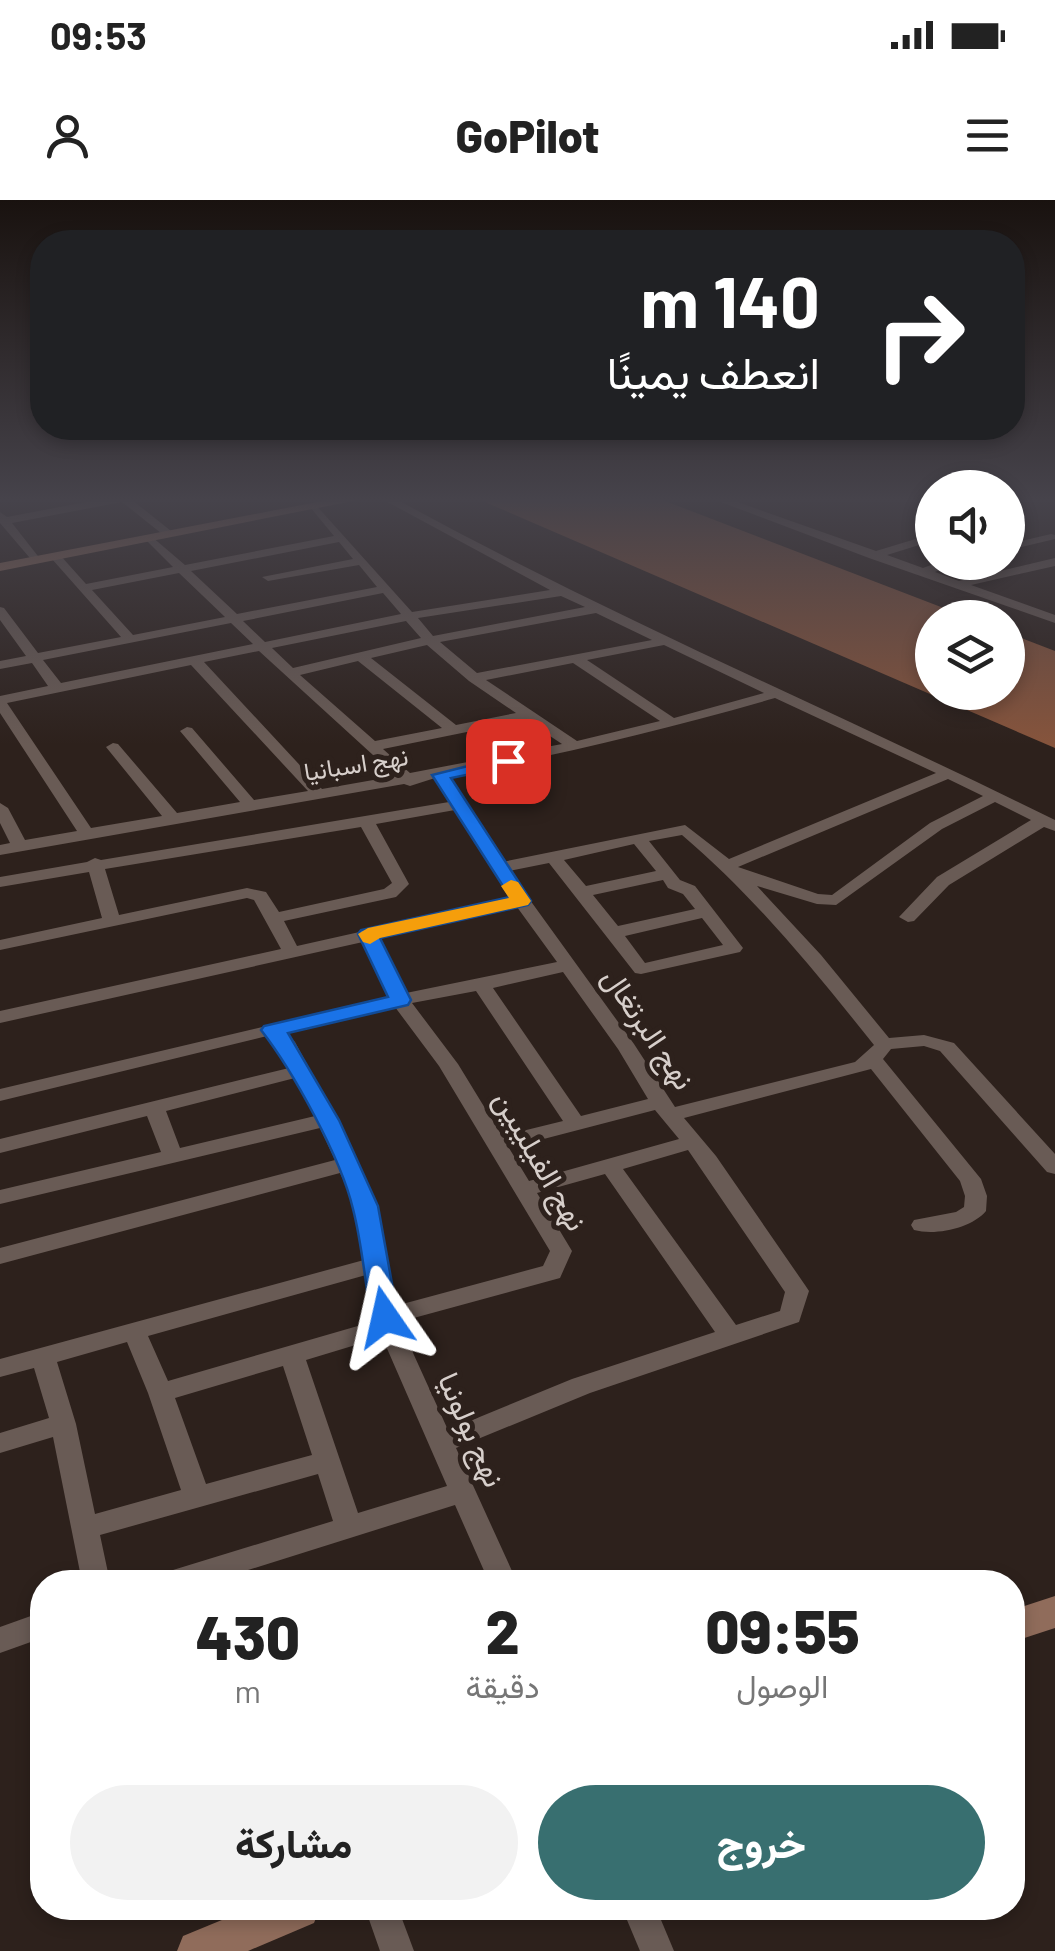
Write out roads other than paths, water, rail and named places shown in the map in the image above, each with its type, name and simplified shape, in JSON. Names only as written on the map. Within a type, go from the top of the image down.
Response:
[{"type":"street","points":[[77,581],[130,640]]},
{"type":"street","points":[[83,588],[119,581]]},
{"type":"street","points":[[196,581],[290,673],[410,781]]},
{"type":"street","points":[[271,581],[284,592],[386,589]]},
{"type":"street","points":[[0,665],[235,619],[311,581]]},
{"type":"street","points":[[379,581],[430,640],[474,678],[576,747]]},
{"type":"street","points":[[540,581],[774,694],[950,773],[1049,824]]},
{"type":"street","points":[[941,581],[1053,617]]},
{"type":"street","points":[[954,585],[973,581]]},
{"type":"street","points":[[87,834],[0,701],[410,616],[561,592]]},
{"type":"street","points":[[290,673],[430,640],[596,610]]},
{"type":"street","points":[[0,611],[6,631],[36,658],[57,688]]},
{"type":"street","points":[[474,678],[666,641]]},
{"type":"street","points":[[361,657],[452,729]]},
{"type":"street","points":[[575,658],[674,724]]},
{"type":"street","points":[[193,659],[320,795]]},
{"type":"street","name":"نهج اسبانيا","points":[[0,850],[441,775],[674,724],[774,694]]},
{"type":"street","points":[[374,746],[528,716]]},
{"type":"street","points":[[187,731],[252,807]]},
{"type":"street","points":[[112,747],[174,820]]},
{"type":"street","points":[[736,870],[950,773]]},
{"type":"street","name":"نهج البرتغال","points":[[441,775],[498,868],[797,1291],[791,1316],[730,1335]]},
{"type":"street","points":[[736,870],[818,899],[836,900],[936,826],[995,796]]},
{"type":"street","points":[[0,882],[458,805]]},
{"type":"street","points":[[0,808],[20,846]]},
{"type":"street","points":[[274,918],[398,889],[401,884],[366,820]]},
{"type":"street","points":[[908,917],[943,881],[1049,824]]},
{"type":"street","points":[[498,868],[685,830],[736,870],[808,950],[970,1179],[976,1196],[975,1212],[962,1219],[922,1225]]},
{"type":"street","points":[[553,857],[641,969],[734,948],[689,890],[674,884],[638,838]]},
{"type":"street","points":[[95,863],[112,921]]},
{"type":"street","points":[[582,892],[667,874]]},
{"type":"street","points":[[0,945],[246,892],[260,896],[291,952]]},
{"type":"street","points":[[0,1017],[522,901]]},
{"type":"street","points":[[612,933],[707,912]]},
{"type":"street","name":"نهج الفيليبين","points":[[368,934],[400,1000],[448,1064],[561,1251],[552,1272],[387,1321]]},
{"type":"street","points":[[0,1095],[400,1000],[483,987],[568,965]]},
{"type":"street","points":[[483,987],[575,1123]]},
{"type":"street","name":"نهج بولونيا","points":[[272,1030],[281,1037],[328,1120],[347,1164],[372,1229],[374,1265],[387,1321],[498,1570]]},
{"type":"street","points":[[498,1144],[575,1123],[665,1109],[862,1066],[878,1052],[906,1040],[947,1047],[1055,1168]]},
{"type":"street","points":[[0,1146],[300,1071]]},
{"type":"street","points":[[154,1108],[173,1156]]},
{"type":"street","points":[[0,1197],[328,1120]]},
{"type":"street","points":[[526,1189],[690,1143]]},
{"type":"street","points":[[0,1256],[347,1164]]},
{"type":"street","points":[[442,1443],[581,1386],[730,1335],[611,1167]]},
{"type":"street","points":[[0,1368],[374,1265]]},
{"type":"street","points":[[160,1393],[292,1355],[387,1321]]},
{"type":"street","points":[[134,1331],[197,1497]]},
{"type":"street","points":[[292,1355],[349,1527]]},
{"type":"street","points":[[43,1356],[63,1424],[94,1570]]},
{"type":"street","points":[[0,1443],[63,1424]]},
{"type":"street","points":[[85,1528],[327,1461]]},
{"type":"street","points":[[211,1570],[462,1492]]},
{"type":"street","points":[[1025,1622],[1055,1612]]},
{"type":"street","points":[[0,1640],[30,1630]]},
{"type":"street","points":[[198,1951],[271,1920]]},
{"type":"street","points":[[386,1920],[397,1951]]},
{"type":"street","points":[[644,1920],[656,1951]]}]
